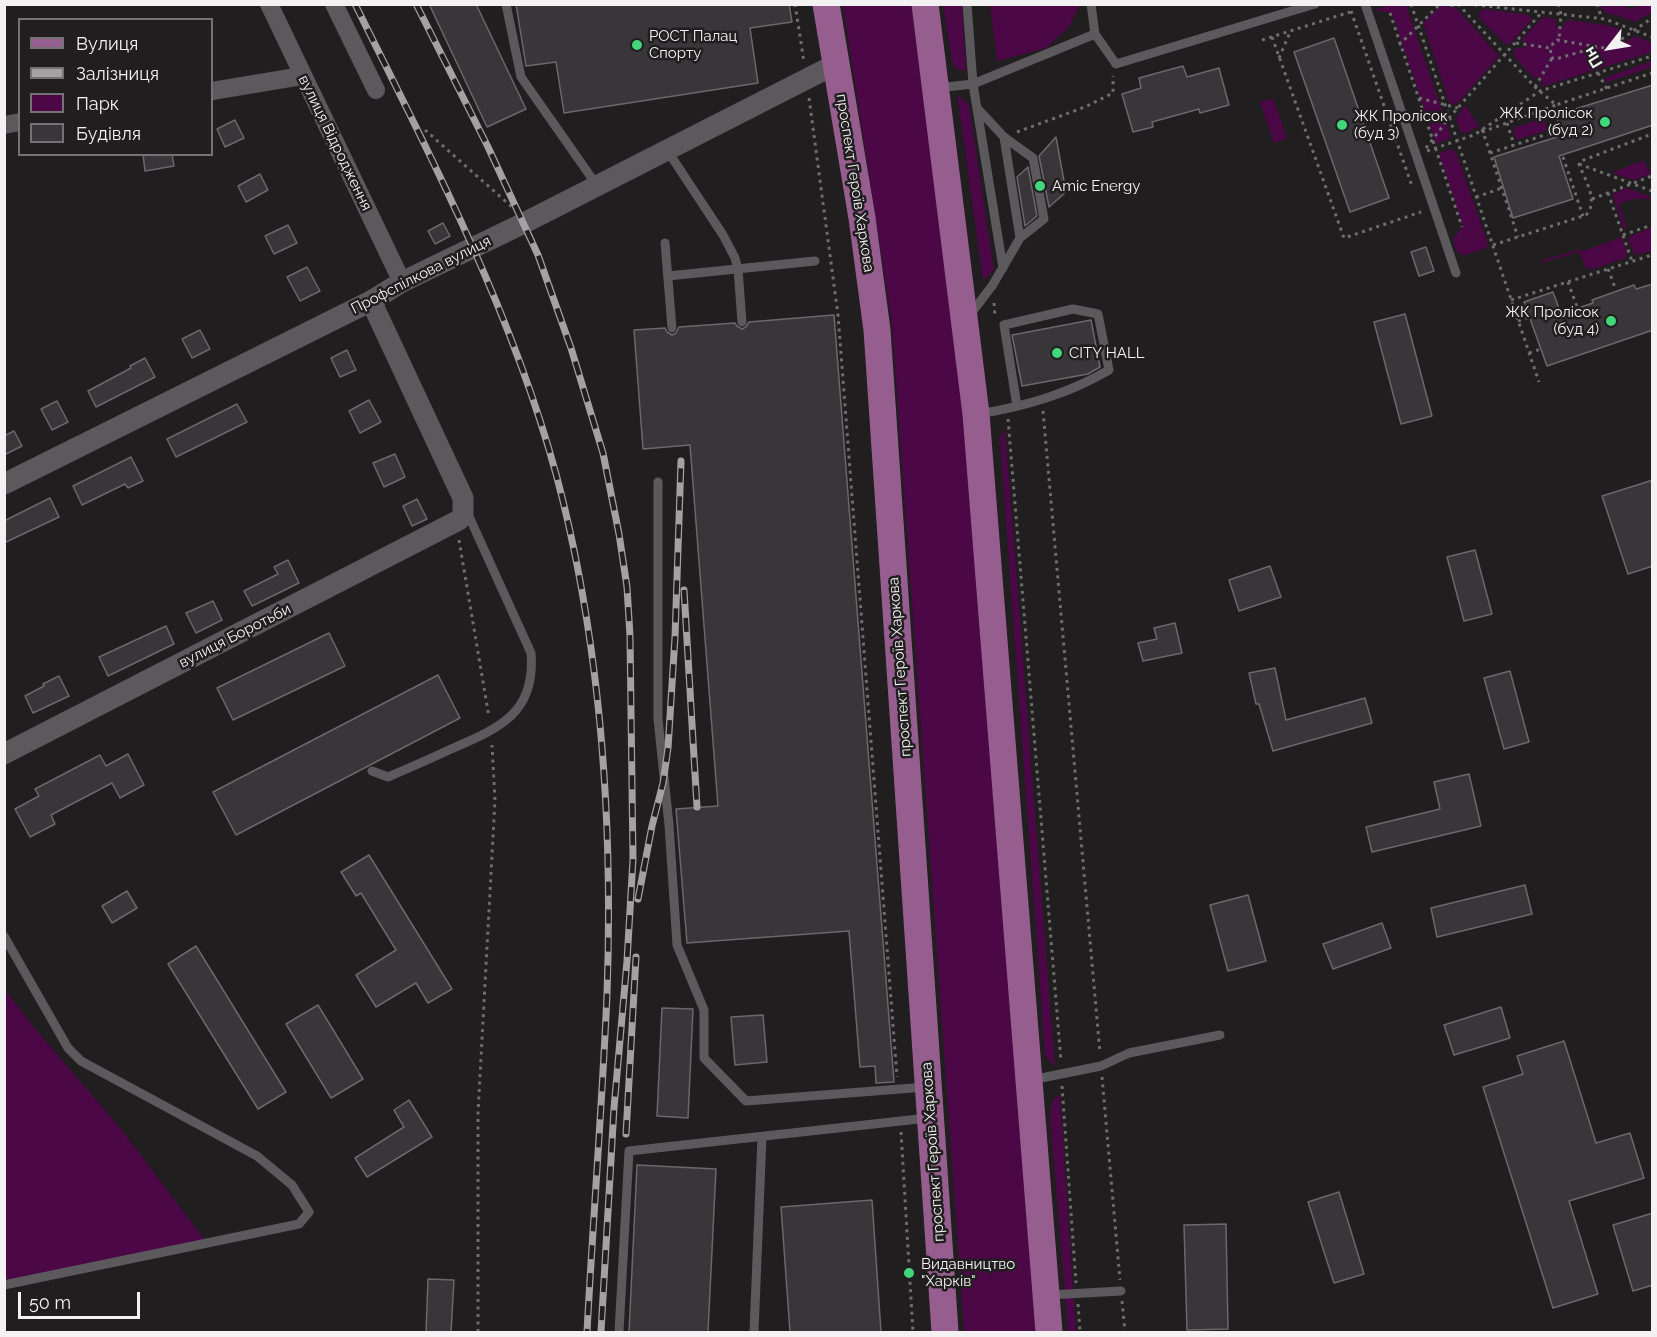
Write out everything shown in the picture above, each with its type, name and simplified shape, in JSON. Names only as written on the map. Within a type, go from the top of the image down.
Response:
[{"type":"main road","name":"проспект Героїв Харкова","points":[[826,4],[862,218],[877,330],[945,1332]]},
{"type":"main road","points":[[925,4],[976,414],[1050,1332]]},
{"type":"street","name":"вулиця Відродження","points":[[269,4],[402,282]]},
{"type":"street","points":[[334,4],[376,90]]},
{"type":"street","name":"Профспілкова вулиця","points":[[4,484],[371,301],[402,282],[598,187],[836,64]]},
{"type":"street","points":[[213,91],[302,76]]},
{"type":"street","points":[[371,301],[458,488],[459,515]]},
{"type":"street","name":"вулиця Боротьби","points":[[4,754],[459,515]]},
{"type":"lane","points":[[506,4],[521,77],[598,187]]},
{"type":"lane","points":[[967,4],[973,84],[1003,268]]},
{"type":"lane","points":[[1090,4],[1095,34],[1116,64],[1315,4]]},
{"type":"lane","points":[[1365,5],[1456,273]]},
{"type":"lane","points":[[937,88],[973,84],[1095,34]]},
{"type":"lane","points":[[966,320],[1003,268],[1020,238],[1044,219],[1033,158],[1004,137],[978,109]]},
{"type":"lane","points":[[1004,137],[1020,238]]},
{"type":"lane","points":[[667,150],[723,235],[735,258],[742,322]]},
{"type":"lane","points":[[665,243],[672,328]]},
{"type":"lane","points":[[668,276],[815,261]]},
{"type":"lane","points":[[976,414],[1007,409],[1042,401],[1083,385],[1109,370],[1098,314],[1073,309],[1004,325],[1017,406]]},
{"type":"lane","points":[[658,483],[658,719],[669,825],[677,945],[704,1010],[704,1058],[746,1101],[928,1087]]},
{"type":"lane","points":[[372,771],[388,777],[491,732],[512,716],[525,696],[532,674],[531,653],[459,515]]},
{"type":"lane","points":[[4,936],[68,1048],[81,1061],[257,1156],[292,1185],[309,1212],[299,1224],[4,1285]]},
{"type":"lane","points":[[1029,1080],[1101,1065],[1129,1053],[1220,1035]]},
{"type":"lane","points":[[619,1332],[629,1151],[931,1118]]},
{"type":"lane","points":[[754,1332],[762,1137]]},
{"type":"lane","points":[[1047,1295],[1121,1291]]},
{"type":"path","points":[[795,4],[838,315],[898,1089]]},
{"type":"path","points":[[1411,4],[1539,382]]},
{"type":"path","points":[[1399,45],[1440,4]]},
{"type":"path","points":[[1458,4],[1535,87],[1556,105]]},
{"type":"path","points":[[1467,4],[1614,21],[1653,37]]},
{"type":"path","points":[[1558,4],[1562,14],[1559,40]]},
{"type":"path","points":[[1597,4],[1602,19]]},
{"type":"path","points":[[1262,40],[1365,5]]},
{"type":"path","points":[[1350,11],[1413,189]]},
{"type":"path","points":[[1542,12],[1449,118],[1424,152],[1474,135],[1539,91],[1653,56]]},
{"type":"path","points":[[1390,13],[1462,228]]},
{"type":"path","points":[[1552,58],[1614,45],[1653,18]]},
{"type":"path","points":[[1279,58],[1292,30]]},
{"type":"path","points":[[1272,37],[1344,238],[1420,212],[1424,221]]},
{"type":"path","points":[[1535,87],[1552,58],[1550,48],[1553,43],[1559,40],[1597,48]]},
{"type":"path","points":[[1515,43],[1550,48]]},
{"type":"path","points":[[1573,55],[1577,48],[1574,43]]},
{"type":"path","points":[[1598,73],[1607,88]]},
{"type":"path","points":[[1483,130],[1653,74]]},
{"type":"path","points":[[1004,137],[1085,107],[1113,93],[1113,76]]},
{"type":"path","points":[[1417,98],[1458,108]]},
{"type":"path","points":[[1490,153],[1557,131],[1549,108]]},
{"type":"path","points":[[1507,123],[1514,145]]},
{"type":"path","points":[[425,130],[519,213]]},
{"type":"path","points":[[1483,130],[1518,237]]},
{"type":"path","points":[[1580,164],[1584,158],[1653,134]]},
{"type":"path","points":[[1563,157],[1583,216]]},
{"type":"path","points":[[1580,164],[1653,191]]},
{"type":"path","points":[[1493,245],[1583,216],[1592,209],[1592,199],[1580,164]]},
{"type":"path","points":[[1592,199],[1653,176]]},
{"type":"path","points":[[1476,197],[1502,188]]},
{"type":"path","points":[[1608,193],[1632,261]]},
{"type":"path","points":[[1623,235],[1653,225]]},
{"type":"path","points":[[1511,300],[1653,255]]},
{"type":"path","points":[[1608,269],[1616,290]]},
{"type":"path","points":[[1568,282],[1577,307]]},
{"type":"path","points":[[1518,321],[1530,317]]},
{"type":"path","points":[[1529,353],[1541,349]]},
{"type":"path","points":[[1042,401],[1125,1332]]},
{"type":"path","points":[[1007,409],[1062,1074],[1080,1332]]},
{"type":"path","points":[[459,515],[461,545],[491,732],[495,800],[478,1113],[478,1332]]},
{"type":"path","points":[[901,1121],[913,1332]]},
{"type":"green space","points":[[1080,4],[1069,27],[1046,48],[997,61],[990,5]]},
{"type":"green space","points":[[843,5],[911,5],[955,309],[1036,1332],[964,1332],[892,323]]},
{"type":"green space","points":[[943,5],[962,5],[966,71],[956,69],[952,61]]},
{"type":"green space","points":[[1390,5],[1406,5],[1450,134],[1451,138],[1436,144],[1392,13],[1374,10]]},
{"type":"green space","points":[[1442,5],[1455,7],[1499,56],[1454,105],[1449,102],[1423,23]]},
{"type":"green space","points":[[1600,5],[1626,5],[1628,9],[1652,5],[1652,12],[1635,22],[1605,13]]},
{"type":"green space","points":[[1484,9],[1528,15],[1532,19],[1510,44],[1505,44],[1480,19],[1479,13]]},
{"type":"green space","points":[[1545,17],[1555,19],[1556,27],[1563,28],[1564,23],[1570,20],[1611,26],[1622,31],[1621,36],[1615,40],[1623,44],[1635,36],[1652,43],[1652,52],[1544,86],[1540,85],[1543,81],[1538,76],[1535,79],[1513,53],[1516,48],[1524,48],[1528,42],[1521,41],[1522,39]]},
{"type":"green space","points":[[1652,61],[1652,67],[1607,82],[1604,78]]},
{"type":"green space","points":[[957,94],[969,105],[994,270],[983,280]]},
{"type":"green space","points":[[1273,98],[1287,138],[1274,143],[1260,102]]},
{"type":"green space","points":[[1465,105],[1479,126],[1465,134],[1460,131],[1456,119]]},
{"type":"green space","points":[[1544,118],[1548,130],[1516,140],[1513,128]]},
{"type":"green space","points":[[1451,149],[1456,152],[1488,244],[1486,248],[1465,255],[1460,254],[1455,248],[1453,239],[1463,226],[1439,153]]},
{"type":"green space","points":[[1644,161],[1651,174],[1634,180],[1612,173],[1635,163]]},
{"type":"green space","points":[[1627,188],[1651,197],[1650,199],[1633,199],[1619,204],[1627,228],[1624,229],[1612,194]]},
{"type":"green space","points":[[1652,227],[1652,251],[1635,255],[1628,240],[1629,237]]},
{"type":"green space","points":[[1622,237],[1627,253],[1626,258],[1593,269],[1586,268],[1579,252],[1541,263],[1540,261],[1578,250],[1583,251]]},
{"type":"green space","points":[[1005,428],[1055,1067],[1045,1056],[1000,439]]},
{"type":"green space","points":[[4,988],[32,1025],[121,1129],[207,1243],[5,1285]]},
{"type":"green space","points":[[1060,1094],[1076,1332],[1068,1332],[1050,1115],[1053,1100]]},
{"type":"building","points":[[429,4],[476,4],[526,109],[487,127]]},
{"type":"building","name":"РОСТ Палац Спорту","points":[[516,4],[789,4],[792,22],[750,28],[758,83],[564,113],[556,62],[526,66]]},
{"type":"building","name":"ЖК Пролісок (буд 3)","points":[[1334,38],[1389,198],[1350,212],[1294,52]]},
{"type":"building","points":[[1183,66],[1187,77],[1219,68],[1229,105],[1200,113],[1199,109],[1152,122],[1153,127],[1133,132],[1122,94],[1141,88],[1139,78]]},
{"type":"building","points":[[1653,85],[1653,125],[1559,156],[1573,199],[1513,218],[1494,157],[1563,135],[1557,119],[1576,112],[1575,109]]},
{"type":"building","points":[[235,120],[244,138],[225,147],[217,129]]},
{"type":"building","points":[[1056,137],[1066,192],[1049,207],[1039,156]]},
{"type":"building","points":[[143,156],[172,156],[174,166],[145,171]]},
{"type":"building","points":[[1028,167],[1037,216],[1025,226],[1017,177]]},
{"type":"building","points":[[260,174],[268,190],[246,202],[238,186]]},
{"type":"building","points":[[443,223],[450,236],[435,244],[428,231]]},
{"type":"building","points":[[288,225],[297,243],[274,254],[265,236]]},
{"type":"building","points":[[1426,247],[1434,271],[1419,276],[1411,252]]},
{"type":"building","points":[[307,267],[320,291],[300,301],[287,277]]},
{"type":"building","name":"ЖК Пролісок (буд 4)","points":[[1653,284],[1653,330],[1547,366],[1524,302],[1553,292],[1561,314],[1634,285],[1636,289]]},
{"type":"building","points":[[1405,314],[1432,416],[1401,424],[1374,322]]},
{"type":"building","points":[[834,315],[894,1082],[876,1083],[875,1066],[860,1067],[849,931],[687,943],[676,809],[718,806],[690,445],[643,449],[634,330],[665,328],[672,335],[679,327],[735,323],[742,329],[749,322]]},
{"type":"building","name":"CITY HALL","points":[[1091,320],[1100,367],[1088,374],[1022,386],[1012,335]]},
{"type":"building","points":[[200,330],[210,349],[192,358],[182,339]]},
{"type":"building","points":[[347,350],[356,370],[340,377],[331,358]]},
{"type":"building","points":[[145,358],[155,377],[96,407],[88,391]]},
{"type":"building","points":[[369,400],[381,422],[360,433],[349,411]]},
{"type":"building","points":[[57,401],[68,422],[52,430],[41,409]]},
{"type":"building","points":[[237,404],[247,422],[176,457],[167,439]]},
{"type":"building","points":[[14,431],[22,446],[4,455],[4,436]]},
{"type":"building","points":[[395,454],[405,477],[384,487],[373,463]]},
{"type":"building","points":[[131,457],[143,481],[128,488],[125,484],[82,505],[73,486]]},
{"type":"building","points":[[1653,480],[1653,566],[1628,574],[1602,496]]},
{"type":"building","points":[[50,498],[59,517],[4,543],[4,521]]},
{"type":"building","points":[[417,499],[427,519],[412,526],[403,506]]},
{"type":"building","points":[[1475,550],[1492,614],[1464,621],[1447,557]]},
{"type":"building","points":[[288,560],[299,583],[252,606],[244,591],[278,574],[274,567]]},
{"type":"building","points":[[1270,566],[1281,597],[1239,611],[1229,580]]},
{"type":"building","points":[[213,601],[222,620],[196,633],[186,613]]},
{"type":"building","points":[[1175,623],[1182,653],[1143,661],[1138,643],[1157,639],[1154,628]]},
{"type":"building","points":[[166,626],[174,644],[108,676],[99,657]]},
{"type":"building","points":[[329,633],[345,666],[233,720],[217,688]]},
{"type":"building","points":[[1275,668],[1286,720],[1365,698],[1372,723],[1273,751],[1259,704],[1256,704],[1249,673]]},
{"type":"building","points":[[1510,671],[1529,742],[1504,749],[1484,678]]},
{"type":"building","points":[[438,675],[460,718],[236,835],[213,792]]},
{"type":"building","points":[[59,676],[69,696],[33,713],[25,696]]},
{"type":"building","points":[[128,754],[144,785],[120,798],[112,783],[51,815],[55,824],[30,837],[15,809],[39,796],[35,789],[100,755],[106,766]]},
{"type":"building","points":[[1469,774],[1481,826],[1372,852],[1366,827],[1440,809],[1434,782]]},
{"type":"building","points":[[369,855],[452,989],[428,1003],[416,983],[376,1007],[356,975],[396,950],[361,893],[356,896],[341,872]]},
{"type":"building","points":[[1525,885],[1532,914],[1437,937],[1431,908]]},
{"type":"building","points":[[127,891],[137,908],[112,923],[102,906]]},
{"type":"building","points":[[1248,895],[1266,961],[1228,971],[1210,905]]},
{"type":"building","points":[[1382,923],[1391,948],[1333,969],[1323,944]]},
{"type":"building","points":[[196,946],[286,1092],[258,1109],[168,964]]},
{"type":"building","points":[[318,1005],[363,1079],[331,1098],[286,1024]]},
{"type":"building","points":[[1501,1007],[1510,1038],[1454,1055],[1444,1025]]},
{"type":"building","points":[[662,1008],[693,1009],[688,1118],[657,1116]]},
{"type":"building","points":[[763,1015],[767,1062],[735,1065],[731,1017]]},
{"type":"building","points":[[1564,1041],[1596,1143],[1630,1133],[1644,1178],[1569,1201],[1598,1294],[1553,1308],[1483,1087],[1523,1074],[1517,1056]]},
{"type":"building","points":[[409,1100],[432,1137],[367,1177],[355,1158],[404,1127],[394,1110]]},
{"type":"building","points":[[637,1165],[716,1169],[708,1332],[629,1332]]},
{"type":"building","points":[[1339,1192],[1364,1274],[1334,1283],[1308,1202]]},
{"type":"building","points":[[872,1200],[881,1332],[790,1332],[781,1207]]},
{"type":"building","points":[[1653,1213],[1653,1285],[1633,1291],[1613,1225]]},
{"type":"building","points":[[1226,1224],[1228,1329],[1187,1330],[1184,1225]]},
{"type":"building","points":[[428,1279],[454,1280],[451,1332],[426,1332]]},
{"type":"railway","points":[[355,4],[473,247],[523,372],[545,436],[563,501],[587,622],[602,746],[608,871],[607,995],[587,1332]]},
{"type":"railway","points":[[416,4],[488,147],[538,255],[571,348],[603,453],[627,587],[630,636],[633,859],[614,1108],[601,1332]]},
{"type":"railway","points":[[638,899],[663,783],[668,748],[675,637],[681,461]]},
{"type":"railway","points":[[684,590],[697,807]]},
{"type":"railway","points":[[626,1134],[636,957]]},
{"type":"place","name":"РОСТ Палац Спорту","points":[[637,45]]},
{"type":"place","name":"ЖК Пролісок (буд 2)","points":[[1605,122]]},
{"type":"place","name":"ЖК Пролісок (буд 3)","points":[[1342,125]]},
{"type":"place","name":"Amic Energy","points":[[1040,186]]},
{"type":"place","name":"ЖК Пролісок (буд 4)","points":[[1611,321]]},
{"type":"place","name":"CITY HALL","points":[[1057,353]]},
{"type":"place","name":"Видавництво \"Харків\"","points":[[909,1273]]}]
